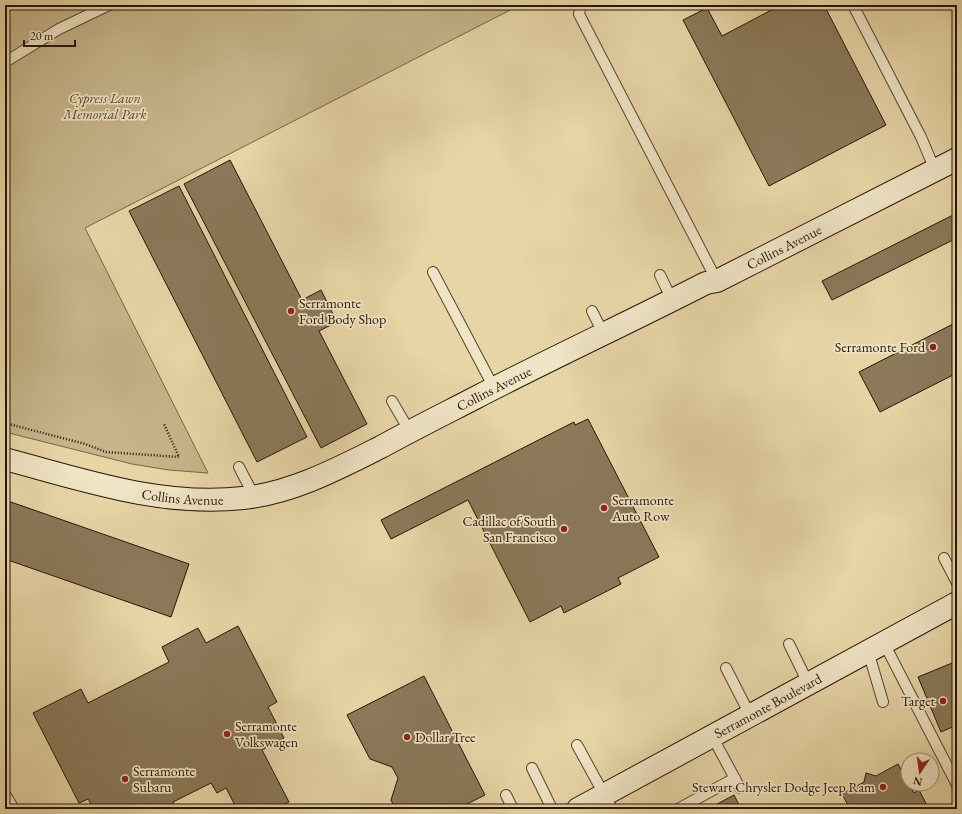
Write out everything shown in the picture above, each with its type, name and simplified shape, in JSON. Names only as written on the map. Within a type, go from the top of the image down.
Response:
[{"type":"street","name":"Collins Avenue","points":[[5,459],[118,489],[162,498],[203,500],[254,496],[276,492],[309,481],[340,468],[494,388],[604,335],[706,283],[717,281],[957,159]]},
{"type":"street","name":"Serramonte Boulevard","points":[[578,809],[608,802],[712,736],[957,603]]},
{"type":"lane","points":[[5,62],[60,29],[109,5]]},
{"type":"lane","points":[[581,5],[579,14],[717,281]]},
{"type":"lane","points":[[853,5],[921,137],[935,170]]},
{"type":"lane","points":[[433,272],[494,388]]},
{"type":"lane","points":[[660,275],[672,300]]},
{"type":"lane","points":[[592,311],[604,335]]},
{"type":"lane","points":[[392,401],[410,432]]},
{"type":"lane","points":[[239,467],[254,496]]},
{"type":"lane","points":[[944,558],[957,583]]},
{"type":"lane","points":[[789,644],[808,684]]},
{"type":"lane","points":[[876,647],[883,702]]},
{"type":"lane","points":[[876,647],[957,785]]},
{"type":"lane","points":[[726,668],[750,715]]},
{"type":"lane","points":[[712,736],[740,788]]},
{"type":"lane","points":[[577,745],[608,802]]},
{"type":"lane","points":[[532,768],[552,809]]},
{"type":"lane","points":[[678,809],[735,778]]},
{"type":"lane","points":[[5,794],[14,809]]},
{"type":"lane","points":[[506,795],[513,809]]},
{"type":"path","points":[[5,423],[85,444],[106,452],[179,456],[164,424]]},
{"type":"green space","name":"Cypress Lawn Memorial Park","points":[[5,5],[520,5],[85,228],[208,473],[169,470],[132,464],[5,432]]},
{"type":"building","points":[[781,5],[824,5],[886,125],[769,186],[683,20],[707,8],[722,36]]},
{"type":"building","name":"Serramonte Ford Body Shop","points":[[230,160],[302,300],[321,290],[337,322],[319,331],[367,424],[321,448],[184,184]]},
{"type":"building","points":[[179,186],[307,437],[257,462],[129,211]]},
{"type":"building","points":[[957,213],[957,238],[832,300],[822,281]]},
{"type":"building","name":"Serramonte Ford","points":[[957,322],[957,373],[880,412],[859,372]]},
{"type":"building","name":"Cadillac of South San Francisco","points":[[588,419],[659,557],[618,578],[621,584],[564,613],[561,606],[530,622],[468,500],[391,539],[381,520],[574,422],[575,425]]},
{"type":"building","points":[[5,500],[189,564],[171,617],[5,559]]},
{"type":"building","points":[[238,626],[277,702],[268,707],[284,738],[262,750],[289,802],[274,809],[237,809],[226,788],[217,793],[211,783],[173,802],[176,809],[94,809],[88,799],[79,803],[33,713],[81,689],[88,703],[169,662],[162,647],[198,628],[206,643]]},
{"type":"building","name":"Target","points":[[957,661],[957,725],[941,732],[918,677]]},
{"type":"building","name":"Dollar Tree","points":[[424,676],[485,795],[457,809],[395,809],[391,800],[398,778],[392,767],[370,759],[347,715]]},
{"type":"building","name":"Stewart Chrysler Dodge Jeep Ram","points":[[898,764],[900,768],[900,792],[920,792],[929,809],[850,809],[842,794],[864,782],[866,773],[876,776]]},
{"type":"building","points":[[734,795],[741,809],[708,809]]},
{"type":"place","name":"Serramonte Ford Body Shop","points":[[291,311]]},
{"type":"place","name":"Serramonte Ford","points":[[933,347]]},
{"type":"place","name":"Serramonte Auto Row","points":[[604,508]]},
{"type":"place","name":"Cadillac of South San Francisco","points":[[564,529]]},
{"type":"place","name":"Target","points":[[943,701]]},
{"type":"place","name":"Serramonte Volkswagen","points":[[227,734]]},
{"type":"place","name":"Dollar Tree","points":[[407,737]]},
{"type":"place","name":"Serramonte Subaru","points":[[125,779]]},
{"type":"place","name":"Stewart Chrysler Dodge Jeep Ram","points":[[883,787]]}]
